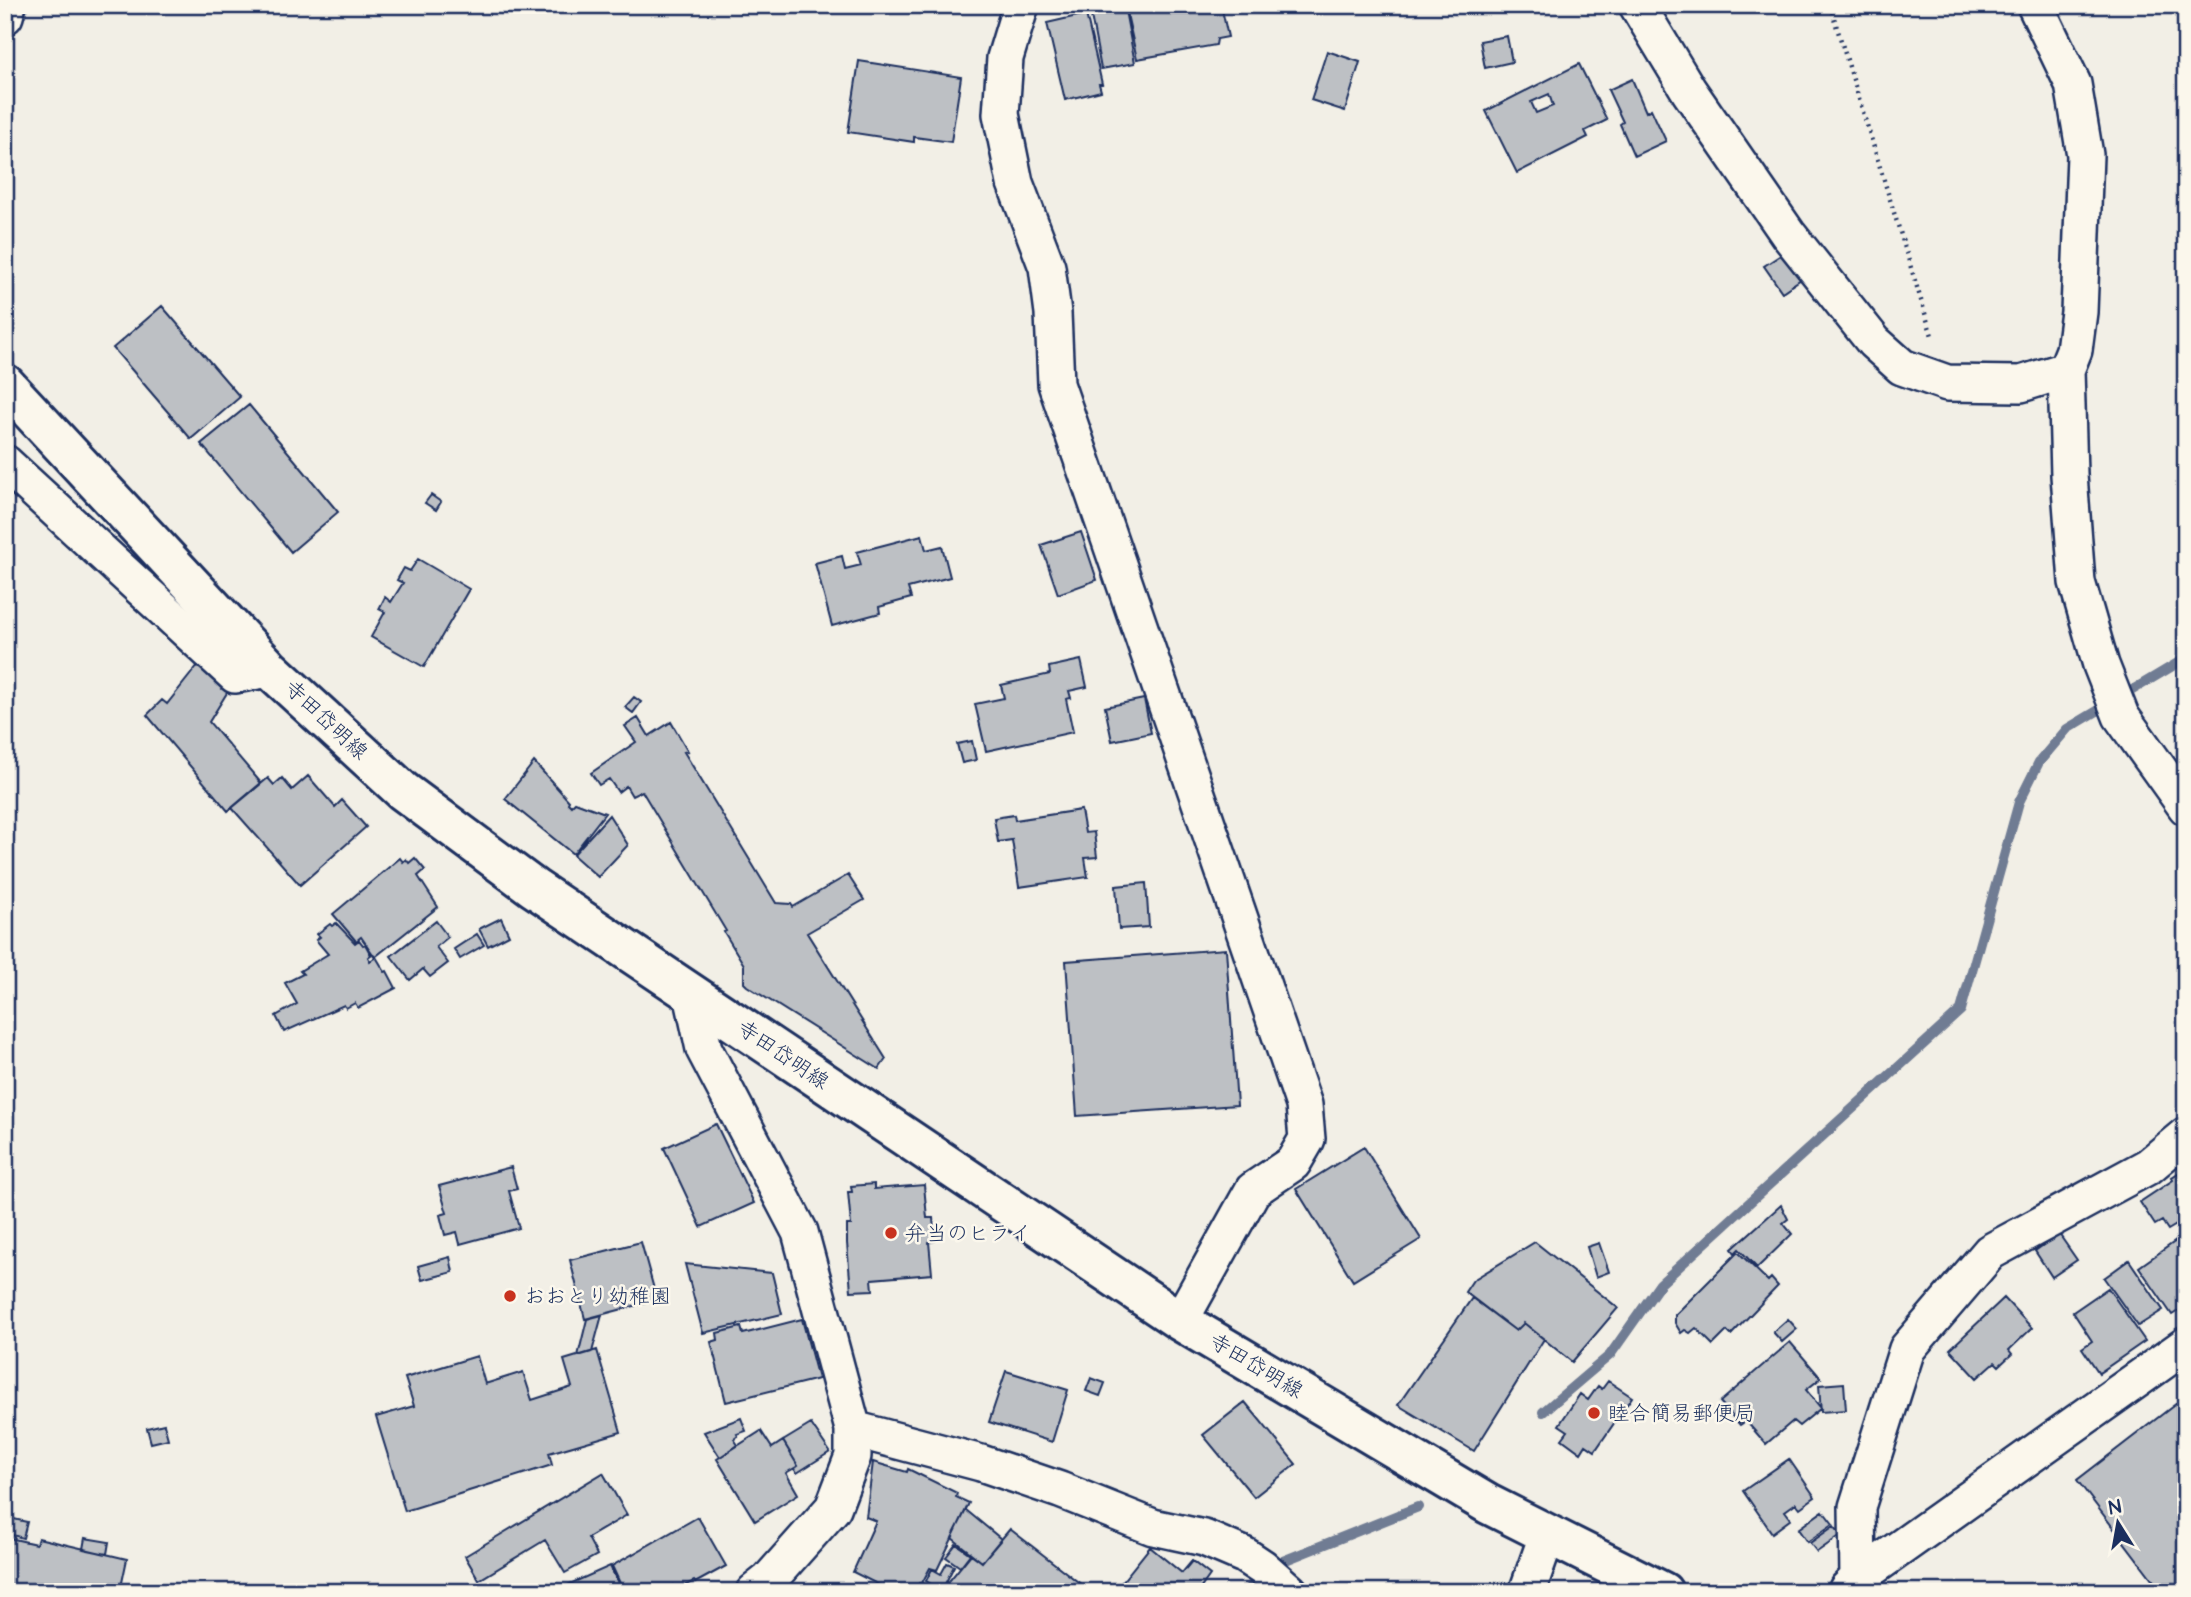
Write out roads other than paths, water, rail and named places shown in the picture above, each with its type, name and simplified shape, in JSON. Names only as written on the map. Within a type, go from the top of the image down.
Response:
[{"type":"main road","name":"寺田岱明線","points":[[5,384],[270,668],[403,792],[534,888],[1180,1321],[1488,1504],[1663,1592]]},
{"type":"street","points":[[5,16],[8,5]]},
{"type":"street","points":[[1021,5],[1005,58],[1001,114],[1015,183],[1047,267],[1053,313],[1056,384],[1304,1105],[1307,1139],[1293,1163],[1253,1190],[1180,1321]]},
{"type":"street","points":[[1637,5],[1697,102],[1788,234],[1874,342],[1902,367],[1947,383],[2021,384],[2066,370]]},
{"type":"street","points":[[2035,5],[2073,84],[2085,155],[2080,312],[2074,350],[2066,370],[2068,475],[2077,582],[2106,680],[2121,716],[2186,807]]},
{"type":"street","points":[[5,463],[236,675],[270,668]]},
{"type":"street","points":[[692,994],[704,1049],[800,1233],[853,1429],[853,1456],[833,1507],[769,1580],[754,1592]]},
{"type":"street","points":[[1851,1585],[1857,1507],[1907,1349],[1990,1252],[2148,1166],[2186,1135]]},
{"type":"street","points":[[1851,1585],[2186,1345]]},
{"type":"street","points":[[853,1429],[981,1463],[1060,1490],[1153,1527],[1204,1538],[1244,1555],[1290,1592]]},
{"type":"street","points":[[1527,1592],[1548,1533]]},
{"type":"waterway","points":[[1543,1412],[1610,1355],[1660,1284],[1961,1010],[2019,802],[2039,762],[2067,729],[2186,658]]},
{"type":"waterway","points":[[1245,1592],[1283,1561],[1418,1507]]},
{"type":"place","name":"弁当のヒライ","points":[[891,1233]]},
{"type":"place","name":"おおとり幼稚園","points":[[510,1296]]},
{"type":"place","name":"睦合簡易郵便局","points":[[1594,1413]]}]
